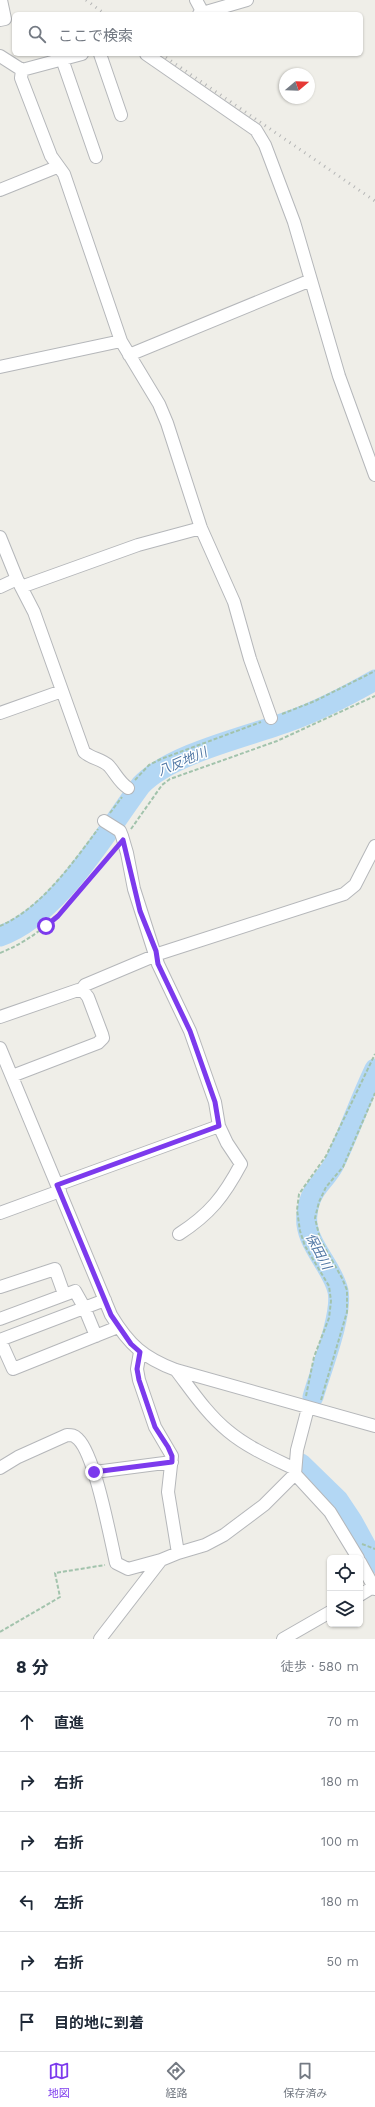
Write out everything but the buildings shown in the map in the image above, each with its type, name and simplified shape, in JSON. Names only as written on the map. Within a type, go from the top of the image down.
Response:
[{"type":"street","points":[[0,20],[5,19],[1,0]]},
{"type":"street","points":[[196,0],[201,12]]},
{"type":"street","points":[[205,12],[247,0]]},
{"type":"street","points":[[0,56],[22,70],[74,56]]},
{"type":"street","points":[[101,56],[121,115]]},
{"type":"street","points":[[149,56],[256,130],[265,145],[294,222],[339,376],[375,474]]},
{"type":"street","points":[[62,59],[96,156]]},
{"type":"street","points":[[22,70],[21,78],[51,156],[57,167],[64,174],[121,341],[159,404],[167,423],[201,528],[234,602],[250,659],[271,718]]},
{"type":"street","points":[[0,190],[57,167]]},
{"type":"street","points":[[129,355],[312,280]]},
{"type":"street","points":[[0,367],[121,341]]},
{"type":"street","points":[[0,587],[19,583],[138,545],[201,528]]},
{"type":"street","points":[[0,537],[19,583],[34,612],[84,752],[109,766],[119,781],[128,788]]},
{"type":"street","points":[[0,713],[62,691]]},
{"type":"street","points":[[106,822],[117,830],[123,840],[134,889],[157,956],[158,964],[190,1031],[215,1102],[219,1126],[227,1143],[241,1164],[225,1193],[213,1208],[198,1222],[179,1234]]},
{"type":"street","points":[[0,1017],[76,990],[81,990],[85,985],[157,956],[344,894],[355,885],[375,846]]},
{"type":"street","points":[[12,1076],[101,1040],[102,1034],[88,997],[81,990]]},
{"type":"street","points":[[0,1048],[105,1300],[118,1327],[131,1344],[157,1363],[176,1370],[310,1409],[375,1426]]},
{"type":"street","points":[[0,1213],[58,1188],[219,1126]]},
{"type":"street","points":[[0,1287],[55,1269],[64,1294]]},
{"type":"street","points":[[0,1319],[75,1291],[96,1336]]},
{"type":"street","points":[[105,1300],[0,1340],[13,1369],[118,1327]]},
{"type":"street","points":[[140,1352],[137,1369],[139,1380],[155,1427],[172,1456],[168,1492],[178,1553]]},
{"type":"street","points":[[176,1370],[212,1417],[229,1432],[295,1472],[330,1512],[356,1555]]},
{"type":"street","points":[[0,1468],[18,1457],[67,1435],[73,1435],[79,1440],[94,1472],[116,1562],[128,1569],[161,1560],[205,1545],[224,1535],[264,1505],[295,1472],[297,1450],[310,1409]]},
{"type":"street","points":[[94,1472],[172,1462]]},
{"type":"street","points":[[100,1639],[161,1560]]},
{"type":"street","points":[[363,1568],[374,1588],[363,1594]]},
{"type":"street","points":[[283,1639],[327,1614]]},
{"type":"path","points":[[0,926],[10,922],[33,904],[52,886],[106,822],[128,788],[150,766],[161,759],[316,701],[375,671]]},
{"type":"path","points":[[0,953],[29,939],[58,916],[123,840],[156,793],[170,779],[278,741],[375,696]]},
{"type":"path","points":[[310,1409],[314,1356],[329,1318],[331,1301],[329,1286],[305,1246],[300,1231],[297,1210],[300,1194],[326,1156],[375,1054]]},
{"type":"path","points":[[310,1409],[347,1312],[347,1290],[320,1239],[315,1218],[319,1202],[326,1187],[343,1167],[375,1093]]},
{"type":"path","points":[[370,1546],[375,1549]]},
{"type":"path","points":[[0,1632],[60,1598],[55,1574],[116,1562]]},
{"type":"waterway","name":"八反地川","points":[[0,936],[21,926],[41,911],[60,892],[79,871],[141,785],[154,774],[189,755],[310,713],[375,680]]},
{"type":"waterway","name":"保田川","points":[[313,1397],[330,1344],[339,1301],[335,1281],[313,1244],[309,1234],[307,1214],[311,1197],[334,1164],[375,1069]]},
{"type":"waterway","name":"保田川","points":[[301,1464],[338,1500],[352,1521],[375,1563]]},
{"type":"railway","points":[[86,0],[102,12]]},
{"type":"railway","points":[[164,56],[375,201]]},
{"type":"route","points":[[46,926],[58,916],[123,840],[128,853],[134,889],[140,911],[156,951],[158,964],[190,1031],[215,1102],[219,1126],[176,1143],[57,1185],[111,1315],[120,1330],[131,1344],[140,1352],[137,1369],[139,1380],[155,1427],[172,1456],[172,1462],[94,1472]]}]
